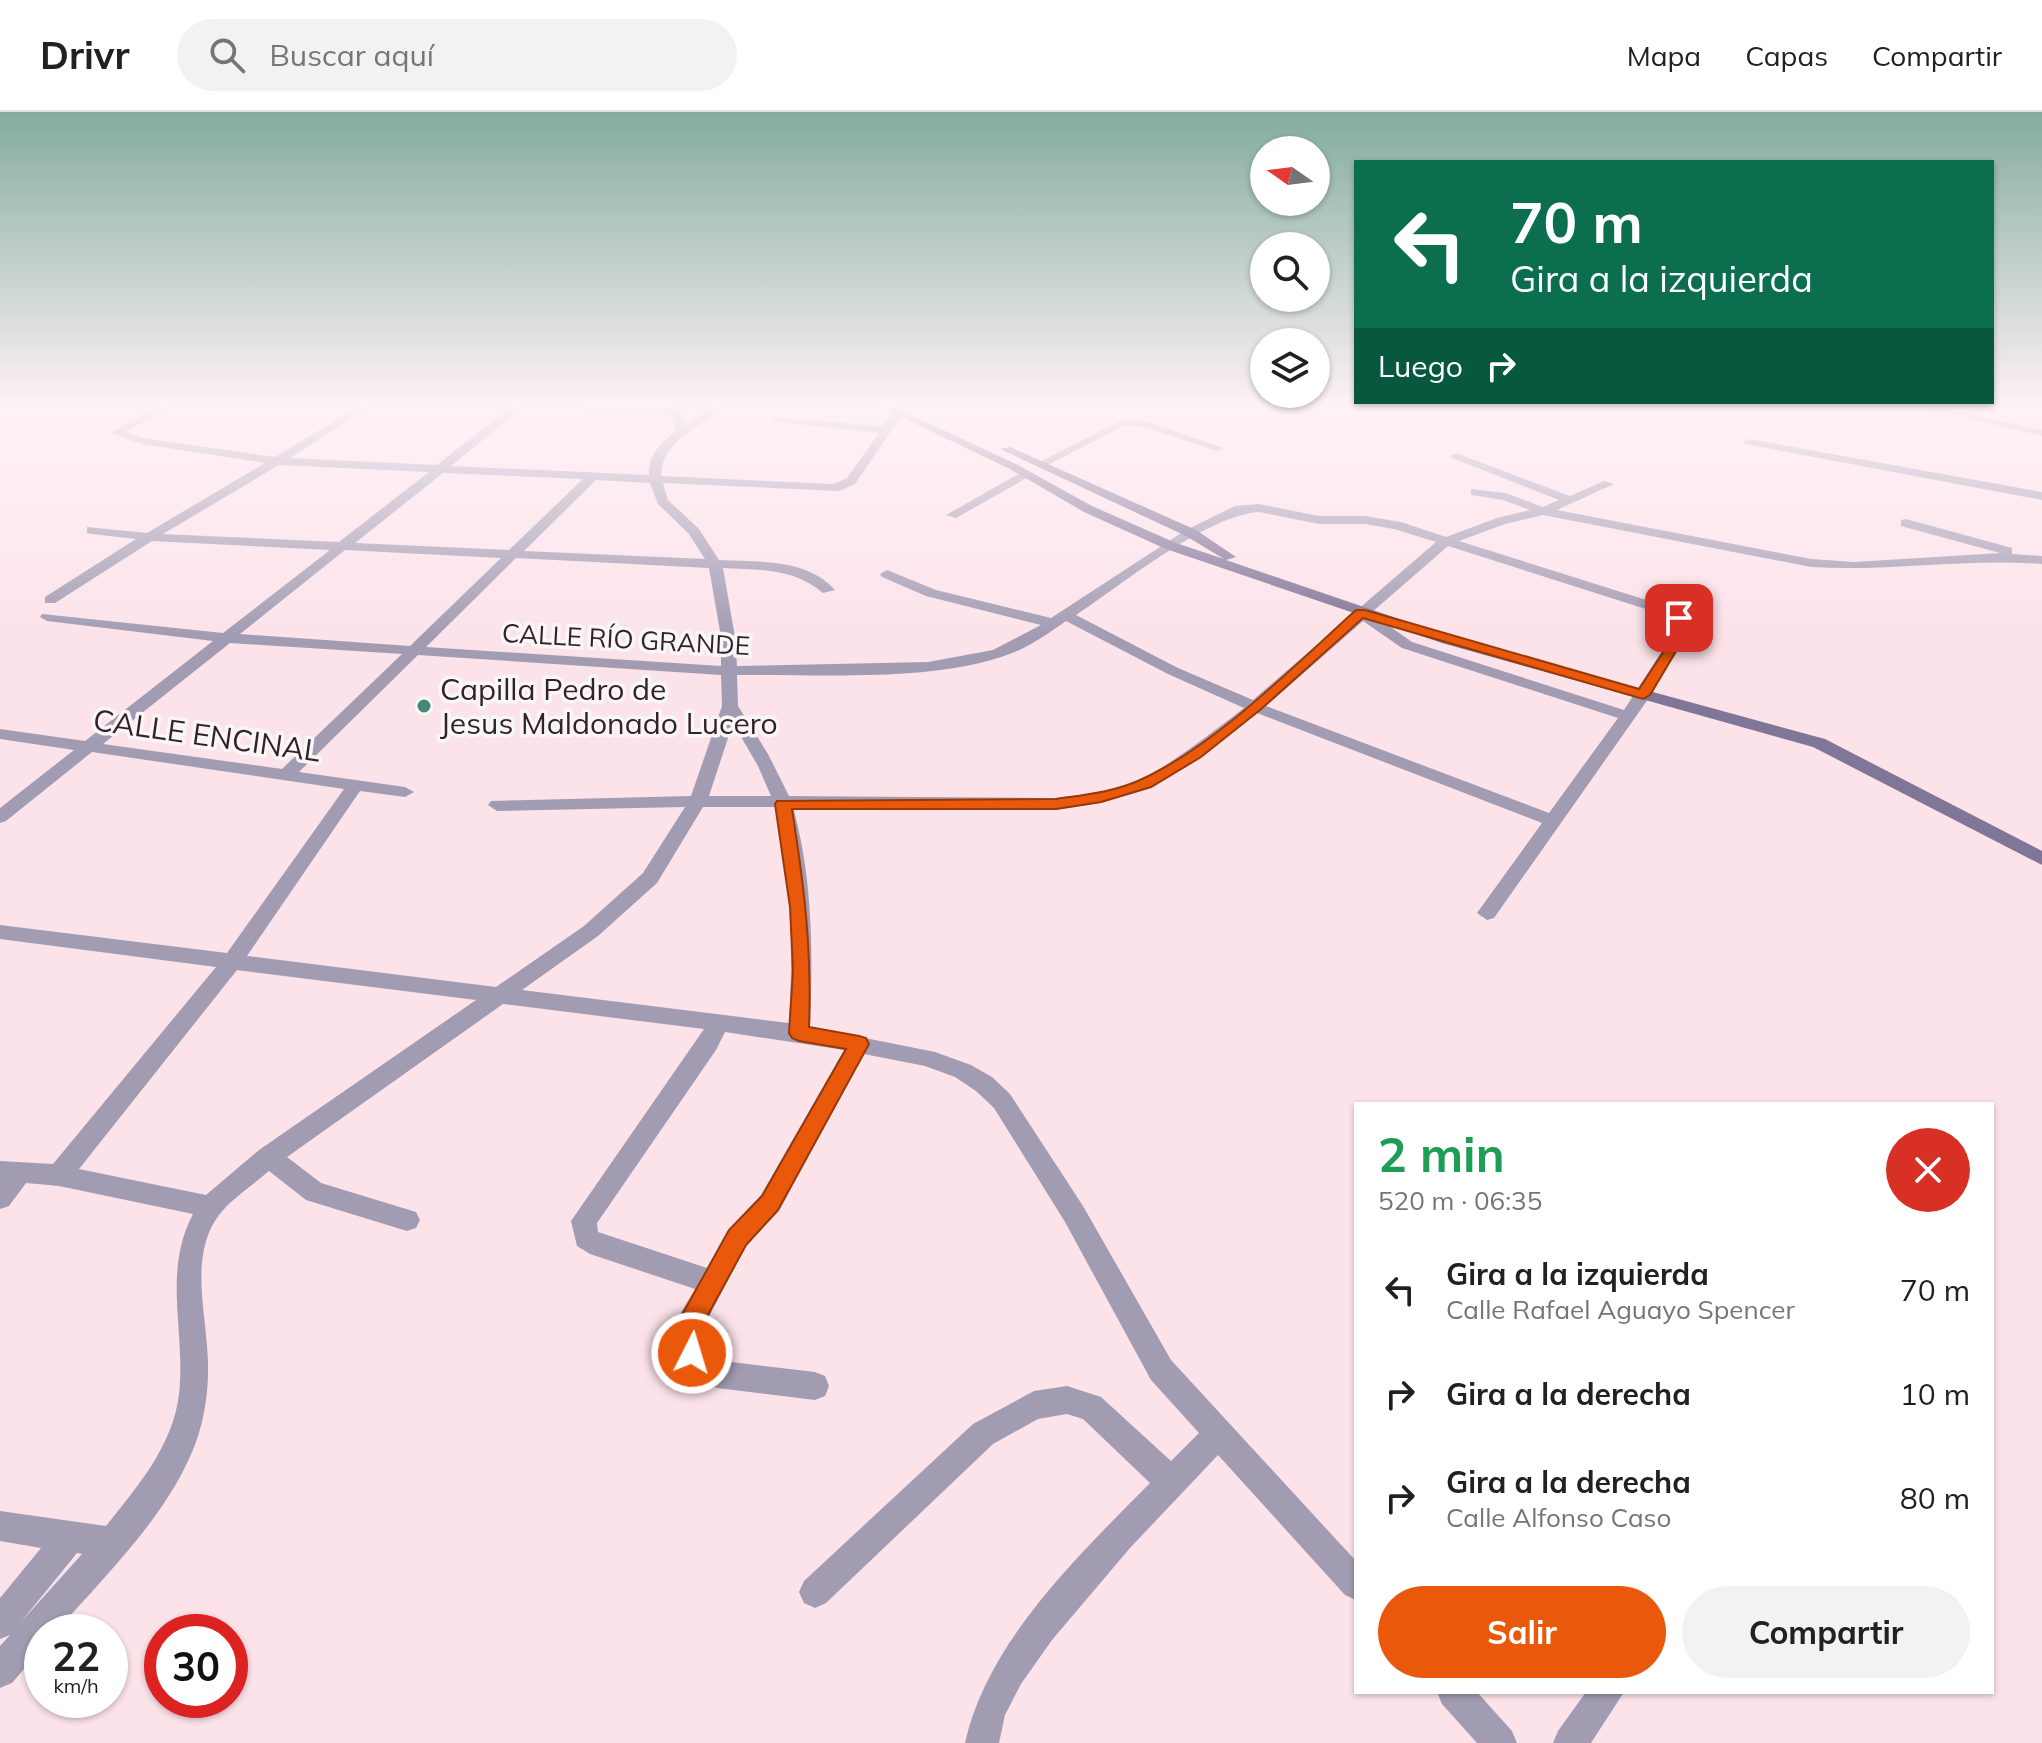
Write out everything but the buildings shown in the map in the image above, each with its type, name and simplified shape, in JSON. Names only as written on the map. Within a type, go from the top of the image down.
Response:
[{"type":"street","points":[[50,600],[239,483]]},
{"type":"street","points":[[0,817],[423,483]]},
{"type":"street","points":[[286,775],[586,483]]},
{"type":"street","points":[[0,1671],[113,1543],[156,1487],[182,1439],[193,1396],[194,1348],[188,1297],[190,1263],[194,1238],[210,1207],[268,1157],[591,931],[650,878],[698,801],[730,706],[728,637],[715,564],[694,532],[662,501],[657,483]]},
{"type":"street","points":[[749,483],[835,488],[846,483]]},
{"type":"street","points":[[952,515],[1011,483]]},
{"type":"street","points":[[1041,483],[1088,509],[1171,546],[1361,613],[1819,743],[2042,859]]},
{"type":"street","points":[[1080,483],[1191,533],[1259,576]]},
{"type":"street","points":[[1526,483],[1570,500]]},
{"type":"street","points":[[1972,483],[2042,496]]},
{"type":"street","points":[[497,805],[698,801],[1056,804],[1101,797],[1145,784],[1195,753],[1255,707],[1444,542],[1543,511],[1608,484]]},
{"type":"street","points":[[1475,492],[1506,497],[1543,511],[1780,557],[1854,566],[2004,557],[2038,559]]},
{"type":"street","name":"CALLE RÍO GRANDE","points":[[47,617],[228,638],[728,671],[928,667],[963,663],[997,654],[1026,641],[1224,514],[1259,508],[1319,520],[1382,522],[1654,607],[1679,618],[1685,626],[1682,634],[1643,695]]},
{"type":"street","points":[[1906,523],[2038,559]]},
{"type":"street","points":[[92,530],[149,537],[715,564],[796,571],[816,577],[828,590]]},
{"type":"street","points":[[887,574],[931,593],[1058,619],[1255,707],[1552,820]]},
{"type":"street","points":[[1361,613],[1407,645],[1628,716]]},
{"type":"street","points":[[1487,913],[1643,695]]},
{"type":"street","points":[[730,706],[759,752],[783,804],[799,907],[802,971],[799,1033]]},
{"type":"street","name":"CALLE ENCINAL","points":[[0,734],[405,792]]},
{"type":"street","points":[[59,1175],[231,963],[355,785]]},
{"type":"street","points":[[0,932],[799,1033],[927,1058],[963,1071],[984,1084],[1002,1101],[1074,1214],[1161,1370],[1354,1582]]},
{"type":"street","points":[[713,1282],[599,1246],[586,1238],[584,1221],[708,1044],[719,1022]]},
{"type":"street","points":[[815,1386],[717,1374],[692,1353],[691,1323],[737,1238],[770,1203],[859,1044]]},
{"type":"street","points":[[268,1157],[315,1192],[407,1220]]},
{"type":"street","points":[[0,1198],[10,1172],[59,1175],[210,1207]]},
{"type":"street","points":[[815,1592],[983,1434],[1034,1405],[1067,1400],[1091,1407],[1172,1483]]},
{"type":"street","points":[[982,1743],[981,1734],[992,1703],[1036,1631],[1218,1434]]},
{"type":"street","points":[[0,1526],[113,1543]]},
{"type":"street","points":[[0,1623],[70,1537]]},
{"type":"street","points":[[1456,1694],[1500,1743]]},
{"type":"street","points":[[1570,1743],[1606,1694]]},
{"type":"place","name":"Capilla Pedro de Jesus Maldonado Lucero","points":[[424,706]]},
{"type":"route","points":[[692,1353],[691,1323],[737,1238],[770,1203],[859,1044],[799,1033],[802,971],[799,907],[783,804],[1056,804],[1101,797],[1145,784],[1195,753],[1255,707],[1361,613],[1643,695],[1682,634],[1685,626],[1679,618]]}]
